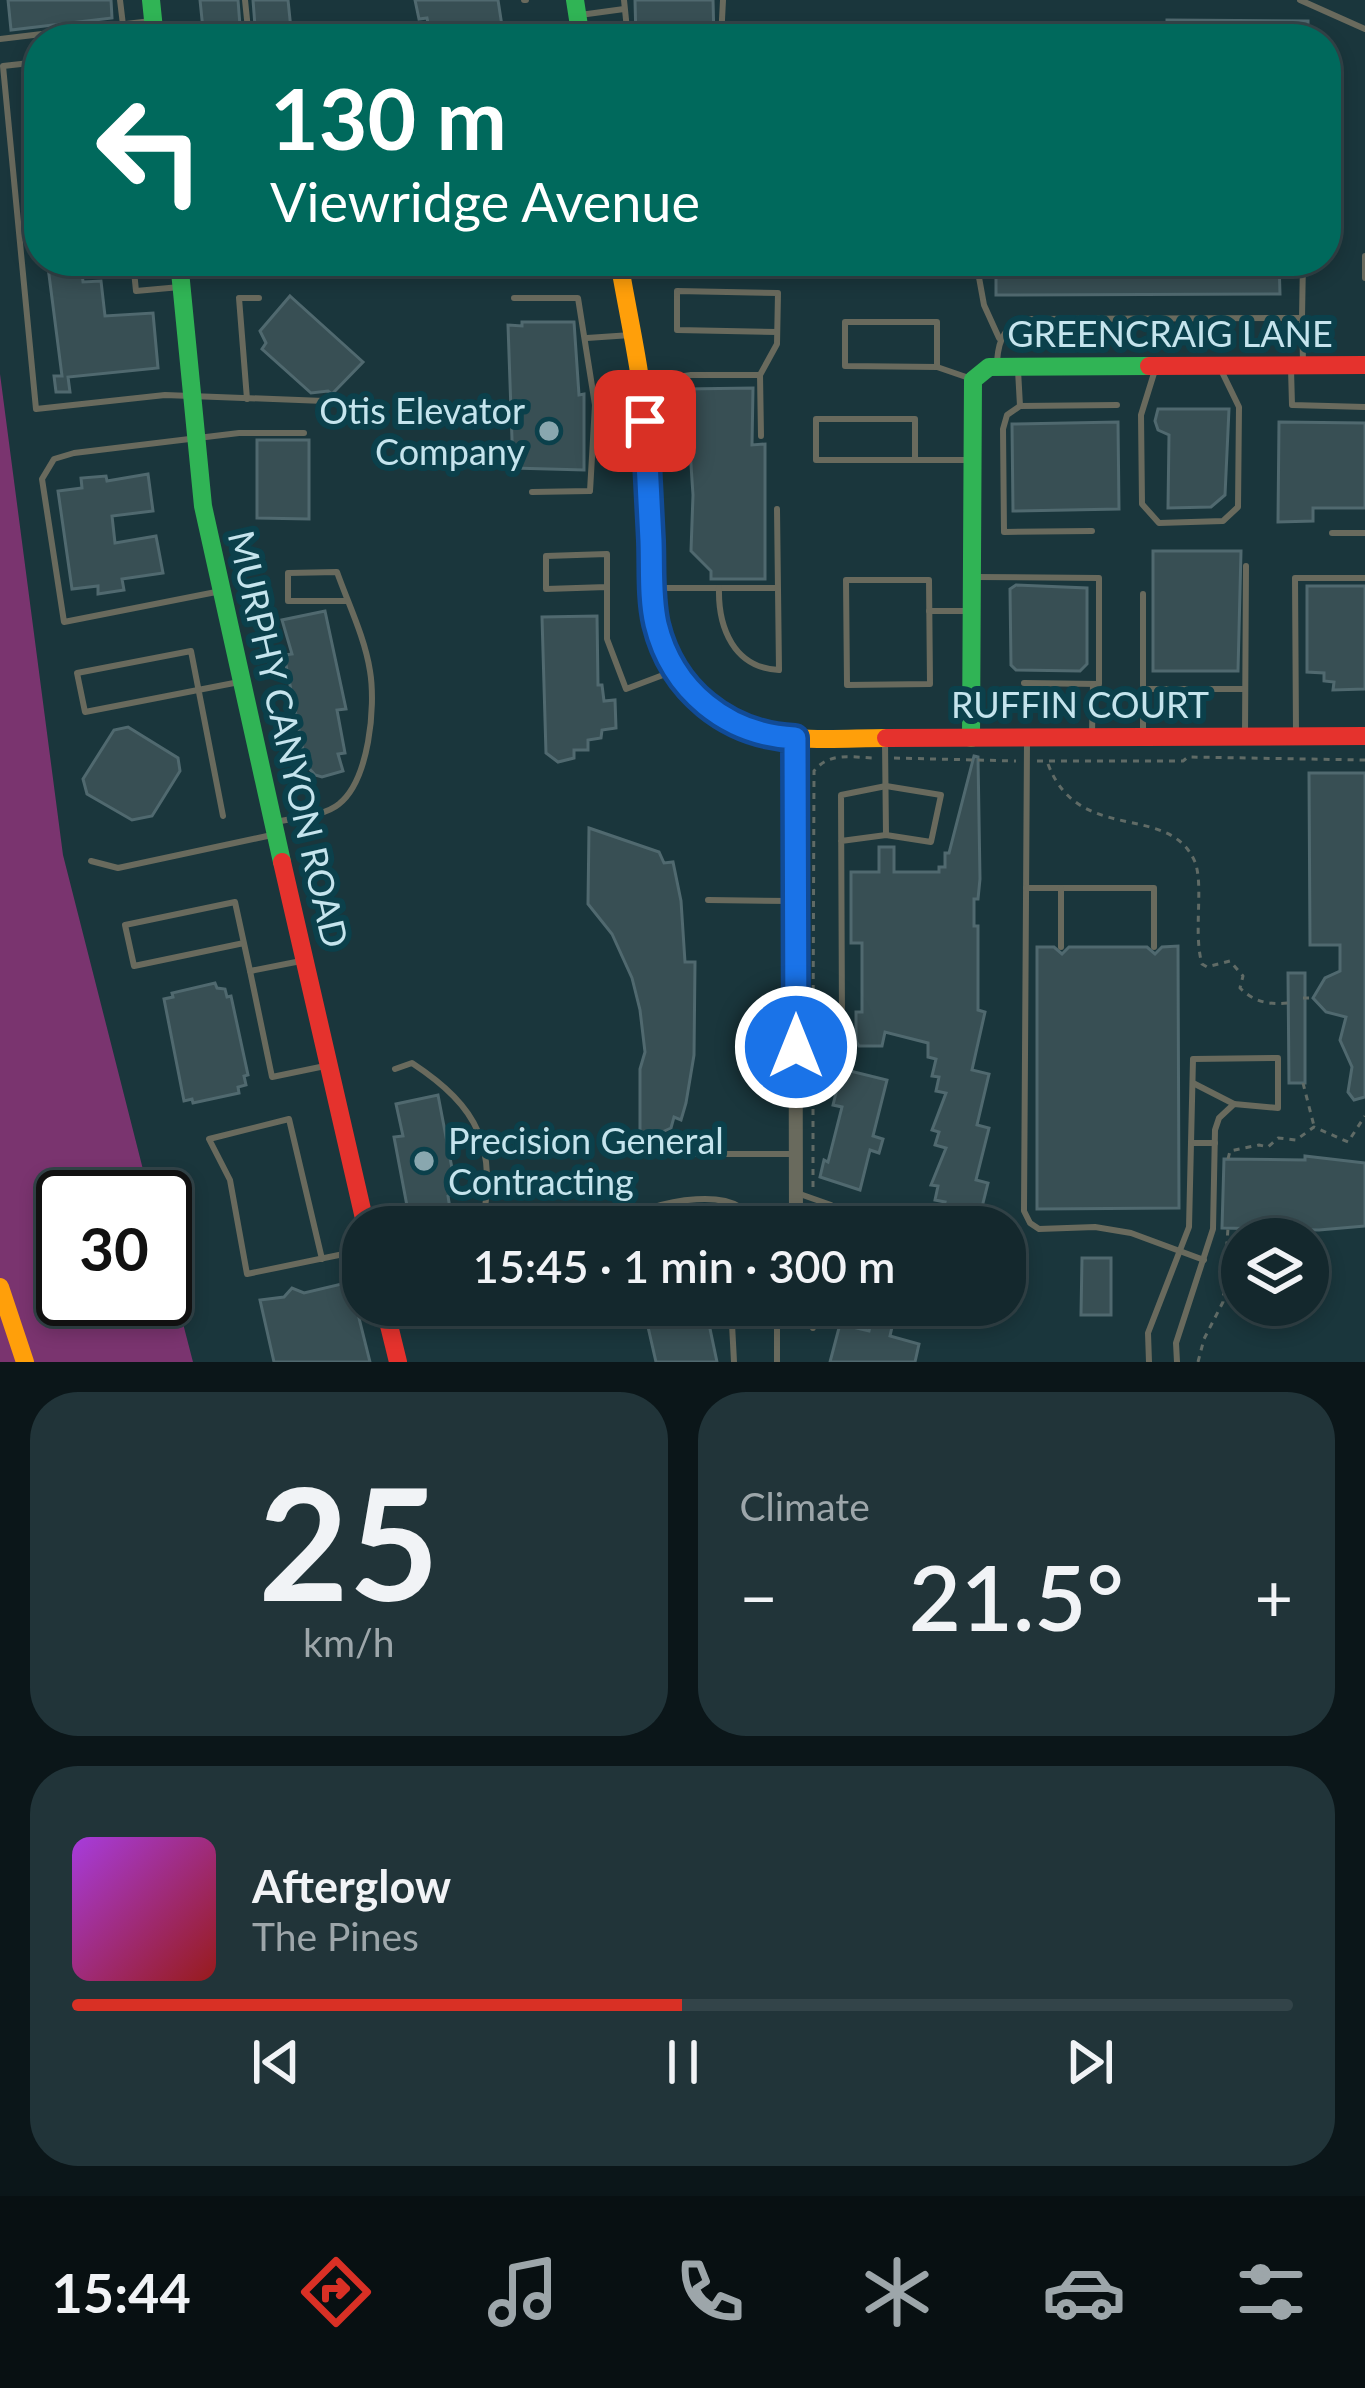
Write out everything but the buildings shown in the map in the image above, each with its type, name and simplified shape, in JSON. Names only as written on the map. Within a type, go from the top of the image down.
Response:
[{"type":"main road","name":"MURPHY CANYON ROAD","points":[[181,276],[203,506],[219,591],[361,1206]]},
{"type":"main road","points":[[622,276],[640,383],[655,619],[674,670]]},
{"type":"main road","name":"GREENCRAIG LANE","points":[[982,374],[1018,367],[1365,365]]},
{"type":"main road","points":[[971,738],[972,460],[982,374]]},
{"type":"main road","name":"RUFFIN COURT","points":[[674,670],[718,716],[773,737],[885,748],[971,738],[1365,736]]},
{"type":"main road","points":[[0,1287],[25,1362]]},
{"type":"main road","points":[[389,1326],[398,1362]]},
{"type":"street","points":[[795,738],[796,901],[804,1047],[797,1206]]},
{"type":"lane","points":[[1300,0],[1365,29]]},
{"type":"lane","points":[[576,8],[624,5]]},
{"type":"lane","points":[[24,64],[3,66],[36,409],[165,395],[350,402]]},
{"type":"lane","points":[[20,237],[24,237]]},
{"type":"lane","points":[[1365,256],[1365,278]]},
{"type":"lane","points":[[134,276],[136,291],[182,287]]},
{"type":"lane","points":[[976,276],[999,338]]},
{"type":"lane","points":[[1303,276],[1292,405],[1365,406]]},
{"type":"lane","points":[[761,436],[760,375],[777,344],[778,293],[677,291],[677,330],[777,332]]},
{"type":"lane","points":[[247,399],[239,298],[259,298]]},
{"type":"lane","points":[[514,298],[578,298],[595,405],[590,491],[532,492]]},
{"type":"lane","points":[[937,367],[938,322],[845,322],[844,366],[937,367],[982,374],[999,338],[1010,326],[1029,319],[1302,318]]},
{"type":"lane","points":[[587,338],[633,335]]},
{"type":"lane","points":[[1156,366],[1141,415],[1142,504],[1159,523],[1223,521],[1238,507],[1239,406],[1219,366]]},
{"type":"lane","points":[[1018,367],[1020,406]]},
{"type":"lane","points":[[640,383],[691,375],[760,375]]},
{"type":"lane","points":[[1092,531],[1004,532],[1003,428],[1006,416],[1020,406],[1117,405]]},
{"type":"lane","points":[[915,460],[915,418],[816,419],[816,460],[915,460],[972,460]]},
{"type":"lane","points":[[219,591],[64,622],[42,479],[54,459],[74,453],[239,433],[304,433]]},
{"type":"lane","points":[[719,588],[718,617],[737,651],[758,669],[779,670],[777,509]]},
{"type":"lane","points":[[1332,533],[1365,533]]},
{"type":"lane","points":[[607,587],[546,589],[546,556],[607,554],[607,587],[607,639],[626,689],[674,670]]},
{"type":"lane","points":[[1245,736],[1246,566]]},
{"type":"lane","points":[[92,861],[118,868],[274,829],[337,807],[358,782],[367,748],[370,671],[337,572],[289,573],[288,602],[346,601]]},
{"type":"lane","points":[[972,578],[1099,578],[1099,684],[1024,683]]},
{"type":"lane","points":[[1296,736],[1295,578],[1365,578]]},
{"type":"lane","points":[[846,580],[929,580],[929,611],[930,684],[847,685],[846,580]]},
{"type":"lane","points":[[653,588],[777,588]]},
{"type":"lane","points":[[1144,593],[1144,737]]},
{"type":"lane","points":[[929,611],[972,611]]},
{"type":"lane","points":[[223,816],[199,690],[191,651],[77,673],[85,712],[199,690],[240,682]]},
{"type":"lane","points":[[1092,737],[1093,684]]},
{"type":"lane","points":[[1144,689],[1245,689]]},
{"type":"lane","points":[[1027,738],[1024,1211],[1039,1228],[1095,1227],[1131,1233],[1204,1260]]},
{"type":"lane","points":[[885,748],[886,835]]},
{"type":"lane","points":[[804,1047],[837,1048],[842,1019],[841,841],[841,795],[886,786],[941,795],[931,842],[886,835],[841,841]]},
{"type":"lane","points":[[1026,888],[1154,888],[1154,946]]},
{"type":"lane","points":[[1061,888],[1061,946]]},
{"type":"lane","points":[[708,900],[796,901]]},
{"type":"lane","points":[[244,943],[134,966],[125,925],[235,902],[244,943],[250,971],[272,1077],[329,1065]]},
{"type":"lane","points":[[250,971],[305,960]]},
{"type":"lane","points":[[1149,1362],[1148,1333],[1189,1227],[1193,1059],[1278,1058],[1278,1108],[1234,1104],[1193,1083]]},
{"type":"lane","points":[[395,1069],[412,1063],[433,1077],[473,1119],[489,1166],[484,1206]]},
{"type":"lane","points":[[1177,1362],[1176,1343],[1213,1228],[1220,1118],[1234,1104]]},
{"type":"lane","points":[[322,1259],[289,1119],[208,1138],[230,1180],[247,1274],[322,1259],[342,1255]]},
{"type":"lane","points":[[1191,1143],[1215,1143]]},
{"type":"lane","points":[[652,1154],[797,1154]]},
{"type":"lane","points":[[797,1193],[831,1206]]},
{"type":"lane","points":[[662,1206],[689,1201],[738,1206]]},
{"type":"lane","points":[[732,1326],[734,1362]]},
{"type":"lane","points":[[777,1326],[777,1362]]},
{"type":"path","points":[[813,1206],[804,1047],[814,771],[824,760],[885,748],[1027,761],[1365,760]]},
{"type":"path","points":[[1047,761],[1057,785],[1083,810],[1150,826],[1180,845],[1196,869],[1195,943],[1202,964],[1230,961],[1243,976],[1240,988],[1251,998],[1288,1003]]},
{"type":"path","points":[[1303,998],[1311,998]]},
{"type":"path","points":[[1303,1083],[1314,1127]]},
{"type":"path","points":[[1314,1127],[1348,1142],[1365,1116]]},
{"type":"path","points":[[1228,1160],[1230,1151],[1259,1144],[1268,1147],[1278,1138],[1295,1140],[1314,1127]]},
{"type":"path","points":[[1198,1362],[1221,1306]]},
{"type":"shaded area","points":[[0,374],[63,855],[143,1170],[36,1170],[36,1326],[184,1326],[193,1362],[0,1362]]},
{"type":"traffic: fast","points":[[151,0],[153,24]]},
{"type":"traffic: fast","points":[[575,0],[579,24]]},
{"type":"traffic: fast","points":[[180,276],[203,506],[282,862]]},
{"type":"traffic: fast","points":[[971,738],[973,380],[989,367],[1149,366]]},
{"type":"traffic: slow","points":[[622,276],[643,403],[654,595],[663,638],[680,675],[705,706],[740,727],[812,739],[886,738]]},
{"type":"traffic: slow","points":[[0,1287],[25,1362]]},
{"type":"traffic: jam","points":[[1149,366],[1365,365]]},
{"type":"traffic: jam","points":[[886,738],[1365,736]]},
{"type":"traffic: jam","points":[[282,862],[361,1206]]},
{"type":"traffic: jam","points":[[389,1326],[398,1362]]},
{"type":"place","name":"Otis Elevator Company","points":[[549,431]]},
{"type":"place","name":"Precision General Contracting","points":[[424,1161]]},
{"type":"route","points":[[645,421],[655,619],[665,653],[676,674],[718,716],[773,737],[795,738],[796,1047]]}]
